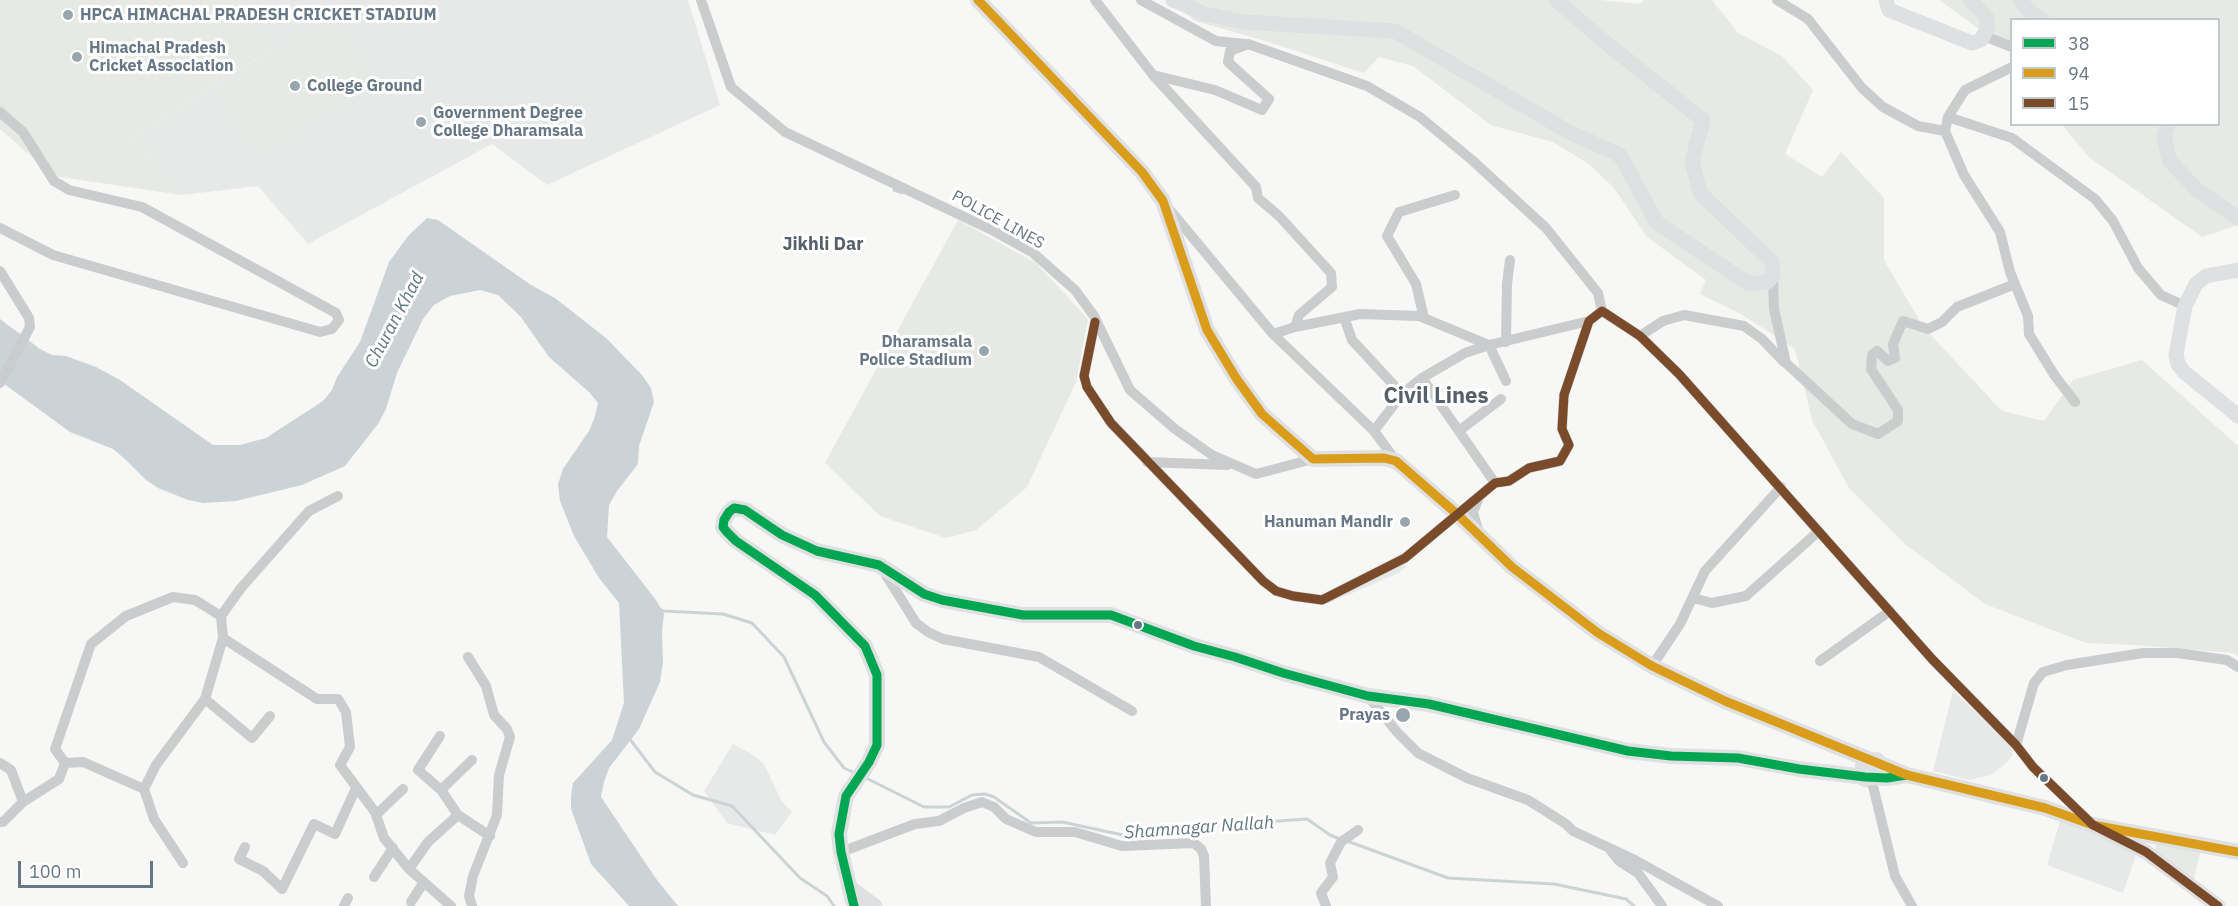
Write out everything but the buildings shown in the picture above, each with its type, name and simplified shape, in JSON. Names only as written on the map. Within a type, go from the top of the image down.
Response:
[{"type":"main road","points":[[978,0],[1142,172],[1163,201],[1207,330],[1236,378],[1262,414],[1313,459],[1384,458],[1396,461],[1458,515],[1512,567],[1598,633],[1652,666],[1887,778],[1907,775],[2045,807],[2147,843],[2238,852]]},
{"type":"main road","points":[[853,898],[841,852],[839,834],[846,796],[869,762],[877,745],[877,675],[869,652],[815,595],[731,536],[723,527],[724,520],[731,510],[741,508],[782,534],[812,549],[879,565],[924,594],[942,600],[1023,615],[1111,615],[1194,646],[1368,696],[1429,704],[1628,751],[1671,756],[1738,758],[1799,769],[1871,769]]},
{"type":"street","name":"POLICE LINES","points":[[701,0],[730,87],[785,132],[994,231],[1032,252],[1075,291],[1095,322],[1136,398],[1175,429],[1212,455],[1256,474],[1313,459]]},
{"type":"street","points":[[1095,0],[1153,75],[1256,187],[1258,198],[1279,216],[1331,273],[1332,287],[1299,315],[1296,327]]},
{"type":"street","points":[[1141,0],[1216,41],[1248,44],[1367,86],[1420,117],[1472,160],[1546,228],[1598,293],[1602,311],[1640,336],[1679,374],[1932,659],[2016,745],[2033,767],[2093,825]]},
{"type":"street","points":[[1173,0],[1205,14],[1243,22],[1395,31],[1569,132],[1620,154],[1657,223],[1749,284],[1767,282],[1773,276]]},
{"type":"street","points":[[1556,0],[1702,120],[1692,162],[1700,193],[1772,262],[1774,309],[1786,363]]},
{"type":"street","points":[[1777,0],[1808,19],[1862,88],[1883,107],[1918,126],[1945,131]]},
{"type":"street","points":[[1886,0],[1889,10],[1967,42],[1977,42],[1987,32],[1988,21],[1970,0]]},
{"type":"street","points":[[2020,0],[2030,12],[2039,18]]},
{"type":"street","points":[[1984,36],[2010,46]]},
{"type":"street","points":[[1153,75],[1215,90],[1262,110],[1269,99],[1228,62],[1230,51],[1248,44]]},
{"type":"street","points":[[2010,68],[1965,90],[1948,117],[1945,131],[1964,175],[2000,232],[2015,284],[2028,316],[2029,334],[2055,376],[2076,402]]},
{"type":"street","points":[[0,112],[24,132],[54,181],[69,190],[142,207],[336,313],[339,320],[332,329],[320,332],[52,255],[0,228]]},
{"type":"street","points":[[1948,117],[2012,138],[2095,199],[2113,221],[2138,268],[2161,295],[2185,306]]},
{"type":"street","points":[[2167,126],[2164,136],[2169,160],[2197,190],[2238,218]]},
{"type":"street","points":[[1424,318],[1416,284],[1387,236],[1399,212],[1455,195]]},
{"type":"street","points":[[1163,201],[1273,334],[1374,430],[1396,461]]},
{"type":"street","points":[[1506,342],[1507,284],[1510,261]]},
{"type":"street","points":[[2238,270],[2211,274],[2202,278],[2190,292],[2176,348],[2178,363],[2188,376],[2238,416]]},
{"type":"street","points":[[0,271],[29,318],[30,327],[0,383]]},
{"type":"street","points":[[1640,336],[1663,321],[1684,315],[1744,326],[1762,339],[1852,424],[1878,434],[1898,421],[1898,410],[1871,369],[1872,355],[1877,351],[1888,361],[1895,358],[1893,344],[1903,321],[1928,329],[1942,322],[1957,307],[2015,284]]},
{"type":"street","points":[[1374,430],[1402,394],[1422,378],[1465,353],[1589,321],[1602,311]]},
{"type":"street","points":[[1273,334],[1360,314],[1419,316],[1489,345],[1506,381]]},
{"type":"street","points":[[1344,317],[1352,340],[1402,394]]},
{"type":"street","points":[[1095,322],[1084,376],[1087,387],[1110,423],[1263,581],[1276,591],[1322,600],[1405,558],[1495,483],[1509,481],[1529,468],[1560,461],[1569,445],[1562,429],[1564,396],[1589,321]]},
{"type":"street","points":[[1422,378],[1495,483]]},
{"type":"street","points":[[1460,430],[1501,399]]},
{"type":"street","points":[[1147,462],[1233,464]]},
{"type":"street","points":[[1652,666],[1680,624],[1705,571],[1781,487]]},
{"type":"street","points":[[183,863],[154,819],[144,789],[156,765],[205,699],[223,638],[221,616],[240,588],[309,511],[338,496]]},
{"type":"street","points":[[1480,497],[1473,512],[1480,536]]},
{"type":"street","points":[[1693,598],[1712,603],[1746,596],[1819,531]]},
{"type":"street","points":[[879,565],[916,623],[928,632],[943,639],[1039,657],[1131,711]]},
{"type":"street","points":[[65,763],[55,748],[91,644],[126,616],[173,597],[195,600],[221,616]]},
{"type":"street","points":[[1820,661],[1890,611]]},
{"type":"street","points":[[223,638],[317,699],[338,699],[346,712],[350,747],[340,765],[376,815],[384,838],[410,869],[451,906]]},
{"type":"street","points":[[2016,745],[2034,683],[2043,672],[2067,665],[2143,653],[2177,653],[2207,657],[2227,660],[2238,666]]},
{"type":"street","points":[[468,657],[486,686],[494,715],[507,729],[510,737],[499,775],[497,815],[473,876],[470,896],[472,906]]},
{"type":"street","points":[[1368,696],[1397,732],[1418,753],[1467,778],[1528,800],[1573,831],[1635,860],[1718,906]]},
{"type":"street","points":[[205,699],[252,738],[270,716]]},
{"type":"street","points":[[440,736],[418,770],[441,790],[458,815],[490,836]]},
{"type":"street","points":[[441,790],[472,760]]},
{"type":"street","points":[[65,763],[83,762],[144,789]]},
{"type":"street","points":[[0,763],[11,770],[23,802]]},
{"type":"street","points":[[0,822],[3,822],[23,802],[59,779],[65,763]]},
{"type":"street","points":[[1871,769],[1894,876],[1912,906]]},
{"type":"street","points":[[245,847],[239,859],[263,871],[282,889],[314,824],[335,834],[356,788]]},
{"type":"street","points":[[376,815],[403,789]]},
{"type":"street","points":[[841,852],[915,824],[939,821],[982,802],[994,807],[1006,819],[1036,832],[1075,832],[1122,846],[1194,843],[1204,855],[1206,906]]},
{"type":"street","points":[[410,869],[428,842],[458,815]]},
{"type":"street","points":[[1326,906],[1321,893],[1333,877],[1330,863],[1341,842],[1358,830]]},
{"type":"street","points":[[2147,843],[2218,906]]},
{"type":"street","points":[[374,877],[393,848]]},
{"type":"street","points":[[1610,848],[1619,861],[1638,873],[1662,906]]},
{"type":"street","points":[[411,902],[424,882]]},
{"type":"street","points":[[853,898],[875,906]]},
{"type":"shaded area","points":[[0,0],[234,0],[273,48],[132,138],[182,195],[54,176],[0,129]]},
{"type":"shaded area","name":"Government Degree College Dharamsala","points":[[234,0],[688,0],[720,105],[547,185],[492,144],[308,244],[258,186],[182,195],[132,138],[272,49]]},
{"type":"shaded area","points":[[1170,0],[1600,0],[1640,4],[1644,0],[1712,0],[1738,33],[1782,56],[1813,90],[1785,154],[1822,177],[1841,152],[1884,198],[1884,260],[1924,328],[2002,411],[2044,421],[2073,380],[2142,360],[2238,446],[2238,656],[2233,653],[2086,643],[1985,604],[1905,544],[1849,488],[1812,420],[1795,349],[1741,314],[1700,294],[1706,280],[1647,237],[1614,188],[1589,164],[1553,142],[1491,125],[1413,66],[1379,57],[1364,73],[1195,21]]},
{"type":"shaded area","points":[[1939,0],[2238,0],[2238,225],[2202,237],[2089,157],[2063,126],[2220,126],[2220,18],[2010,18],[2010,51]]},
{"type":"shaded area","name":"College Ground","points":[[330,16],[373,80],[259,155],[217,91]]},
{"type":"shaded area","name":"Dharamsala Police Stadium","points":[[958,220],[1036,263],[1088,319],[1076,382],[1027,487],[976,530],[946,538],[880,516],[825,463]]},
{"type":"shaded area","points":[[1403,563],[1407,566],[1399,573],[1329,603],[1327,599]]},
{"type":"shaded area","points":[[1953,691],[2011,744],[2013,755],[1991,775],[1969,780],[1933,771]]},
{"type":"shaded area","points":[[733,744],[764,764],[781,800],[792,812],[775,835],[727,823],[704,791]]},
{"type":"shaded area","points":[[2061,818],[2137,852],[2123,893],[2047,865]]},
{"type":"shaded area","points":[[2156,843],[2200,853],[2194,879],[2155,852]]},
{"type":"water","name":"Churan Khad","points":[[427,218],[438,220],[531,285],[555,298],[606,338],[642,375],[651,388],[654,402],[639,446],[638,464],[609,505],[607,537],[656,600],[664,614],[663,663],[660,682],[639,729],[609,768],[601,797],[657,880],[678,906],[629,906],[591,864],[571,809],[573,783],[612,740],[624,703],[619,603],[599,578],[574,536],[560,501],[558,484],[563,469],[589,431],[598,403],[589,392],[549,357],[521,317],[498,295],[480,290],[450,296],[434,305],[423,319],[397,373],[386,409],[378,424],[345,466],[302,485],[236,501],[203,503],[188,500],[158,488],[146,480],[113,449],[70,432],[0,381],[0,319],[40,349],[52,355],[66,356],[96,367],[120,380],[213,445],[240,445],[266,438],[323,401],[332,390],[337,377],[360,342],[389,262],[408,236]]},
{"type":"waterway","points":[[894,190],[902,193]]},
{"type":"waterway","name":"Shamnagar Nallah","points":[[658,608],[663,611],[723,614],[752,623],[784,657],[824,742],[844,768],[855,773]]},
{"type":"waterway","points":[[629,738],[655,772],[693,795],[732,806],[800,878],[827,896],[834,906]]},
{"type":"waterway","name":"Shamnagar Nallah","points":[[864,777],[924,807],[949,807],[972,795],[985,794],[994,797],[1031,823],[1062,822],[1123,835],[1192,827],[1307,819],[1340,839]]},
{"type":"waterway","name":"Shamnagar Nallah","points":[[1347,841],[1448,878],[1554,884],[1626,899],[1634,906]]},
{"type":"transit line","name":"94","points":[[978,0],[1142,172],[1163,201],[1207,330],[1236,378],[1262,414],[1313,459],[1384,458],[1396,461],[1458,515],[1512,567],[1598,633],[1652,666],[1725,701],[1907,775],[2045,808],[2093,825],[2238,852]]},
{"type":"transit line","name":"15","points":[[1095,322],[1084,376],[1087,387],[1111,423],[1263,581],[1276,591],[1322,600],[1405,558],[1495,483],[1509,481],[1529,468],[1560,461],[1569,445],[1562,429],[1564,395],[1589,321],[1602,311],[1640,336],[1679,374],[1932,659],[2016,745],[2033,767],[2093,825],[2146,852],[2218,906]]},
{"type":"transit line","name":"38","points":[[854,906],[839,834],[846,796],[869,762],[877,745],[877,675],[865,646],[815,595],[736,541],[726,531],[723,527],[724,520],[734,508],[745,510],[782,535],[817,551],[879,565],[924,594],[942,600],[1023,615],[1111,615],[1194,646],[1368,696],[1429,704],[1628,751],[1671,756],[1738,758],[1799,769],[1865,777],[1887,778],[1907,775]]},
{"type":"place","name":"HPCA HIMACHAL PRADESH CRICKET STADIUM","points":[[68,15]]},
{"type":"place","name":"Himachal Pradesh Cricket Association","points":[[77,57]]},
{"type":"place","name":"College Ground","points":[[295,86]]},
{"type":"place","name":"Government Degree College Dharamsala","points":[[421,122]]},
{"type":"place","name":"Dharamsala Police Stadium","points":[[984,351]]},
{"type":"place","name":"Hanuman Mandir","points":[[1405,522]]},
{"type":"place","name":"Prayas","points":[[1403,715]]},
{"type":"district","name":"Jikhli Dar","points":[[823,245]]},
{"type":"district","name":"Civil Lines","points":[[1436,397]]}]
